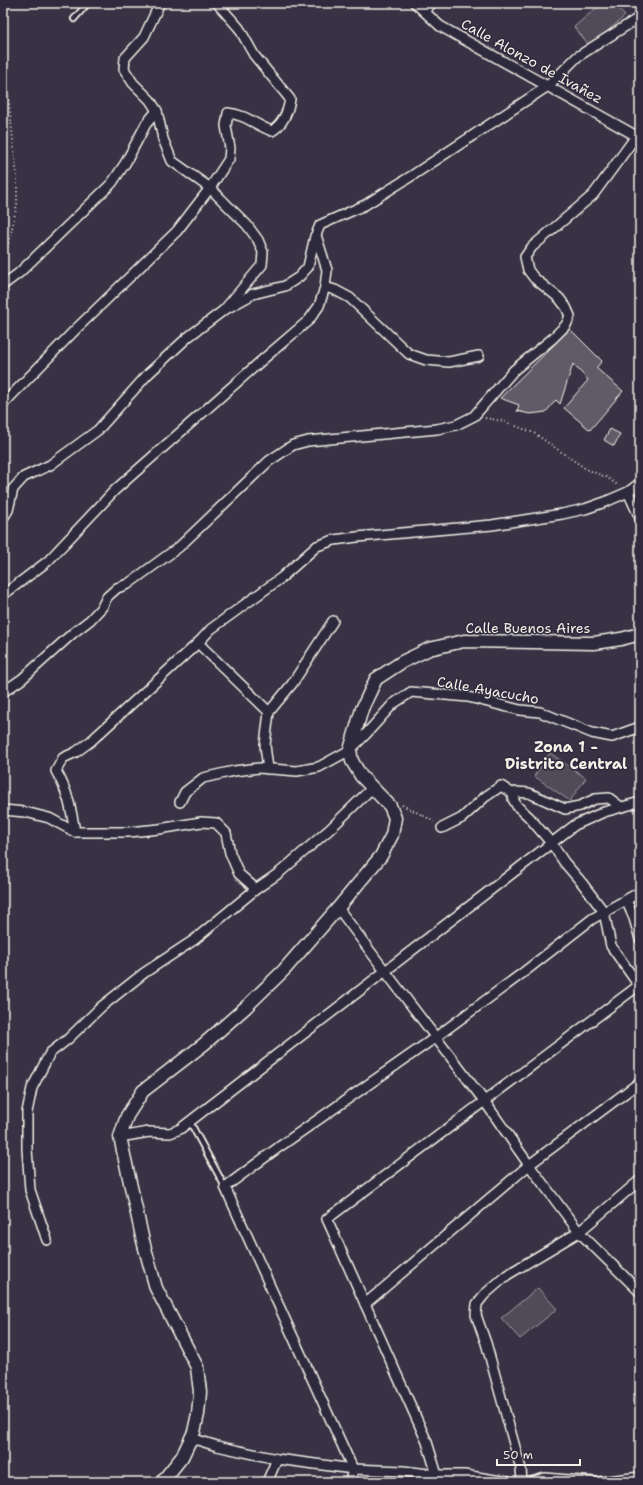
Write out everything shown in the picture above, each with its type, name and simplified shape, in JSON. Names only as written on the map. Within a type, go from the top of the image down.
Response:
[{"type":"street","points":[[160,3],[144,37],[125,58],[124,70],[133,84],[150,100],[157,111],[163,139],[172,161],[210,188],[247,225],[258,240],[263,252],[262,266],[224,310]]},
{"type":"street","points":[[3,404],[76,329],[177,231],[210,188],[229,158],[230,148],[226,126],[228,113],[238,114],[249,118],[260,126],[272,131],[279,126],[289,109],[290,99],[254,55],[239,28],[217,3]]},
{"type":"street","name":"Calle Alonzo de Ivañez","points":[[415,3],[440,26],[639,136]]},
{"type":"street","points":[[424,11],[432,3]]},
{"type":"street","points":[[3,518],[8,510],[14,489],[24,477],[50,465],[98,430],[148,374],[188,337],[224,310],[253,294],[285,286],[299,277],[308,267],[320,225],[365,205],[413,175],[548,86],[577,57],[640,17]]},
{"type":"street","points":[[3,285],[19,272],[112,183],[126,162],[146,124],[157,111]]},
{"type":"street","points":[[3,692],[22,679],[73,633],[90,620],[102,607],[107,597],[117,588],[128,584],[179,547],[269,461],[293,445],[308,441],[437,429],[456,425],[474,416],[514,370],[566,326],[570,316],[566,307],[559,298],[534,278],[528,270],[525,257],[532,247],[593,195],[639,136]]},
{"type":"street","points":[[3,595],[48,561],[116,490],[309,320],[319,306],[325,287],[327,270],[316,235]]},
{"type":"street","points":[[325,287],[335,290],[350,298],[409,354],[426,360],[449,362],[479,356]]},
{"type":"street","points":[[75,832],[71,804],[65,786],[56,770],[63,758],[76,752],[91,741],[198,643],[211,629],[281,578],[317,546],[334,540],[492,525],[562,514],[586,509],[605,502],[628,492],[640,483]]},
{"type":"street","points":[[628,492],[640,518]]},
{"type":"street","points":[[268,769],[265,745],[269,712],[292,684],[333,621]]},
{"type":"street","name":"Calle Buenos Aires","points":[[350,750],[362,708],[376,680],[402,662],[429,649],[464,641],[594,643],[621,639],[640,634]]},
{"type":"street","points":[[198,643],[269,712]]},
{"type":"street","name":"Calle Ayacucho","points":[[180,802],[185,792],[203,778],[234,771],[259,768],[296,771],[319,767],[350,750],[393,704],[410,692],[468,697],[520,710],[540,712],[592,733],[612,737],[640,727]]},
{"type":"street","points":[[162,1482],[182,1457],[191,1438],[198,1414],[200,1392],[197,1367],[156,1288],[143,1241],[120,1138],[127,1116],[143,1091],[204,1044],[246,1007],[284,970],[338,908],[380,856],[392,835],[395,818],[390,806],[361,776],[352,761],[350,750]]},
{"type":"street","points":[[442,828],[462,818],[485,797],[501,786],[514,795]]},
{"type":"street","points":[[47,1240],[30,1190],[27,1149],[27,1112],[32,1088],[50,1053],[68,1039],[107,1002],[144,973],[194,940],[256,889],[279,873],[330,829],[372,788]]},
{"type":"street","points":[[514,795],[516,792],[528,793],[565,809],[580,806],[595,799],[609,798],[621,808]]},
{"type":"street","points":[[436,1478],[427,1442],[327,1219],[639,987],[611,946],[604,912],[564,862],[552,844],[529,817],[517,806],[513,799],[514,795]]},
{"type":"street","points":[[120,1138],[149,1132],[170,1133],[180,1129],[575,825],[604,812],[640,802]]},
{"type":"street","points":[[3,810],[26,812],[49,818],[75,832],[129,832],[159,830],[201,822],[216,823],[226,833],[230,853],[239,874],[256,889]]},
{"type":"street","points":[[350,1482],[353,1469],[225,1187],[279,1147],[436,1037],[524,972],[592,919],[640,892]]},
{"type":"street","points":[[626,900],[634,918],[640,939]]},
{"type":"street","points":[[338,908],[485,1102],[529,1165],[579,1232],[640,1292]]},
{"type":"street","points":[[365,1304],[529,1165],[640,1082]]},
{"type":"street","points":[[522,1482],[522,1469],[486,1344],[476,1315],[477,1304],[484,1295],[507,1275],[579,1232],[640,1180]]},
{"type":"street","points":[[191,1438],[216,1446],[277,1459],[353,1469],[403,1471],[436,1478],[464,1475],[508,1482]]},
{"type":"street","points":[[267,1482],[277,1459]]},
{"type":"street","points":[[599,1482],[640,1477]]},
{"type":"street","points":[[531,1482],[545,1478],[594,1482]]},
{"type":"lane","points":[[74,19],[88,3]]},
{"type":"lane","points":[[190,1122],[225,1187]]},
{"type":"path","points":[[3,34],[6,3]]},
{"type":"path","points":[[3,48],[17,176],[17,204],[10,238],[3,260]]},
{"type":"path","points":[[474,416],[504,421],[534,433],[586,469],[608,478],[628,492]]},
{"type":"path","points":[[390,806],[398,804],[426,817],[442,828]]},
{"type":"shaded area","points":[[602,3],[614,3],[625,16],[590,46],[574,27]]},
{"type":"shaded area","points":[[550,753],[586,778],[570,801],[534,776]]},
{"type":"shaded area","points":[[538,1288],[557,1309],[520,1339],[501,1318]]},
{"type":"building","points":[[570,329],[602,361],[596,368],[623,391],[590,430],[564,408],[588,380],[573,364],[560,404],[556,400],[546,412],[530,414],[517,411],[519,405],[500,398]]},
{"type":"building","points":[[610,429],[620,434],[614,446],[604,440]]},
{"type":"district","name":"Zona 1 - Distrito Central","points":[[566,756]]}]
